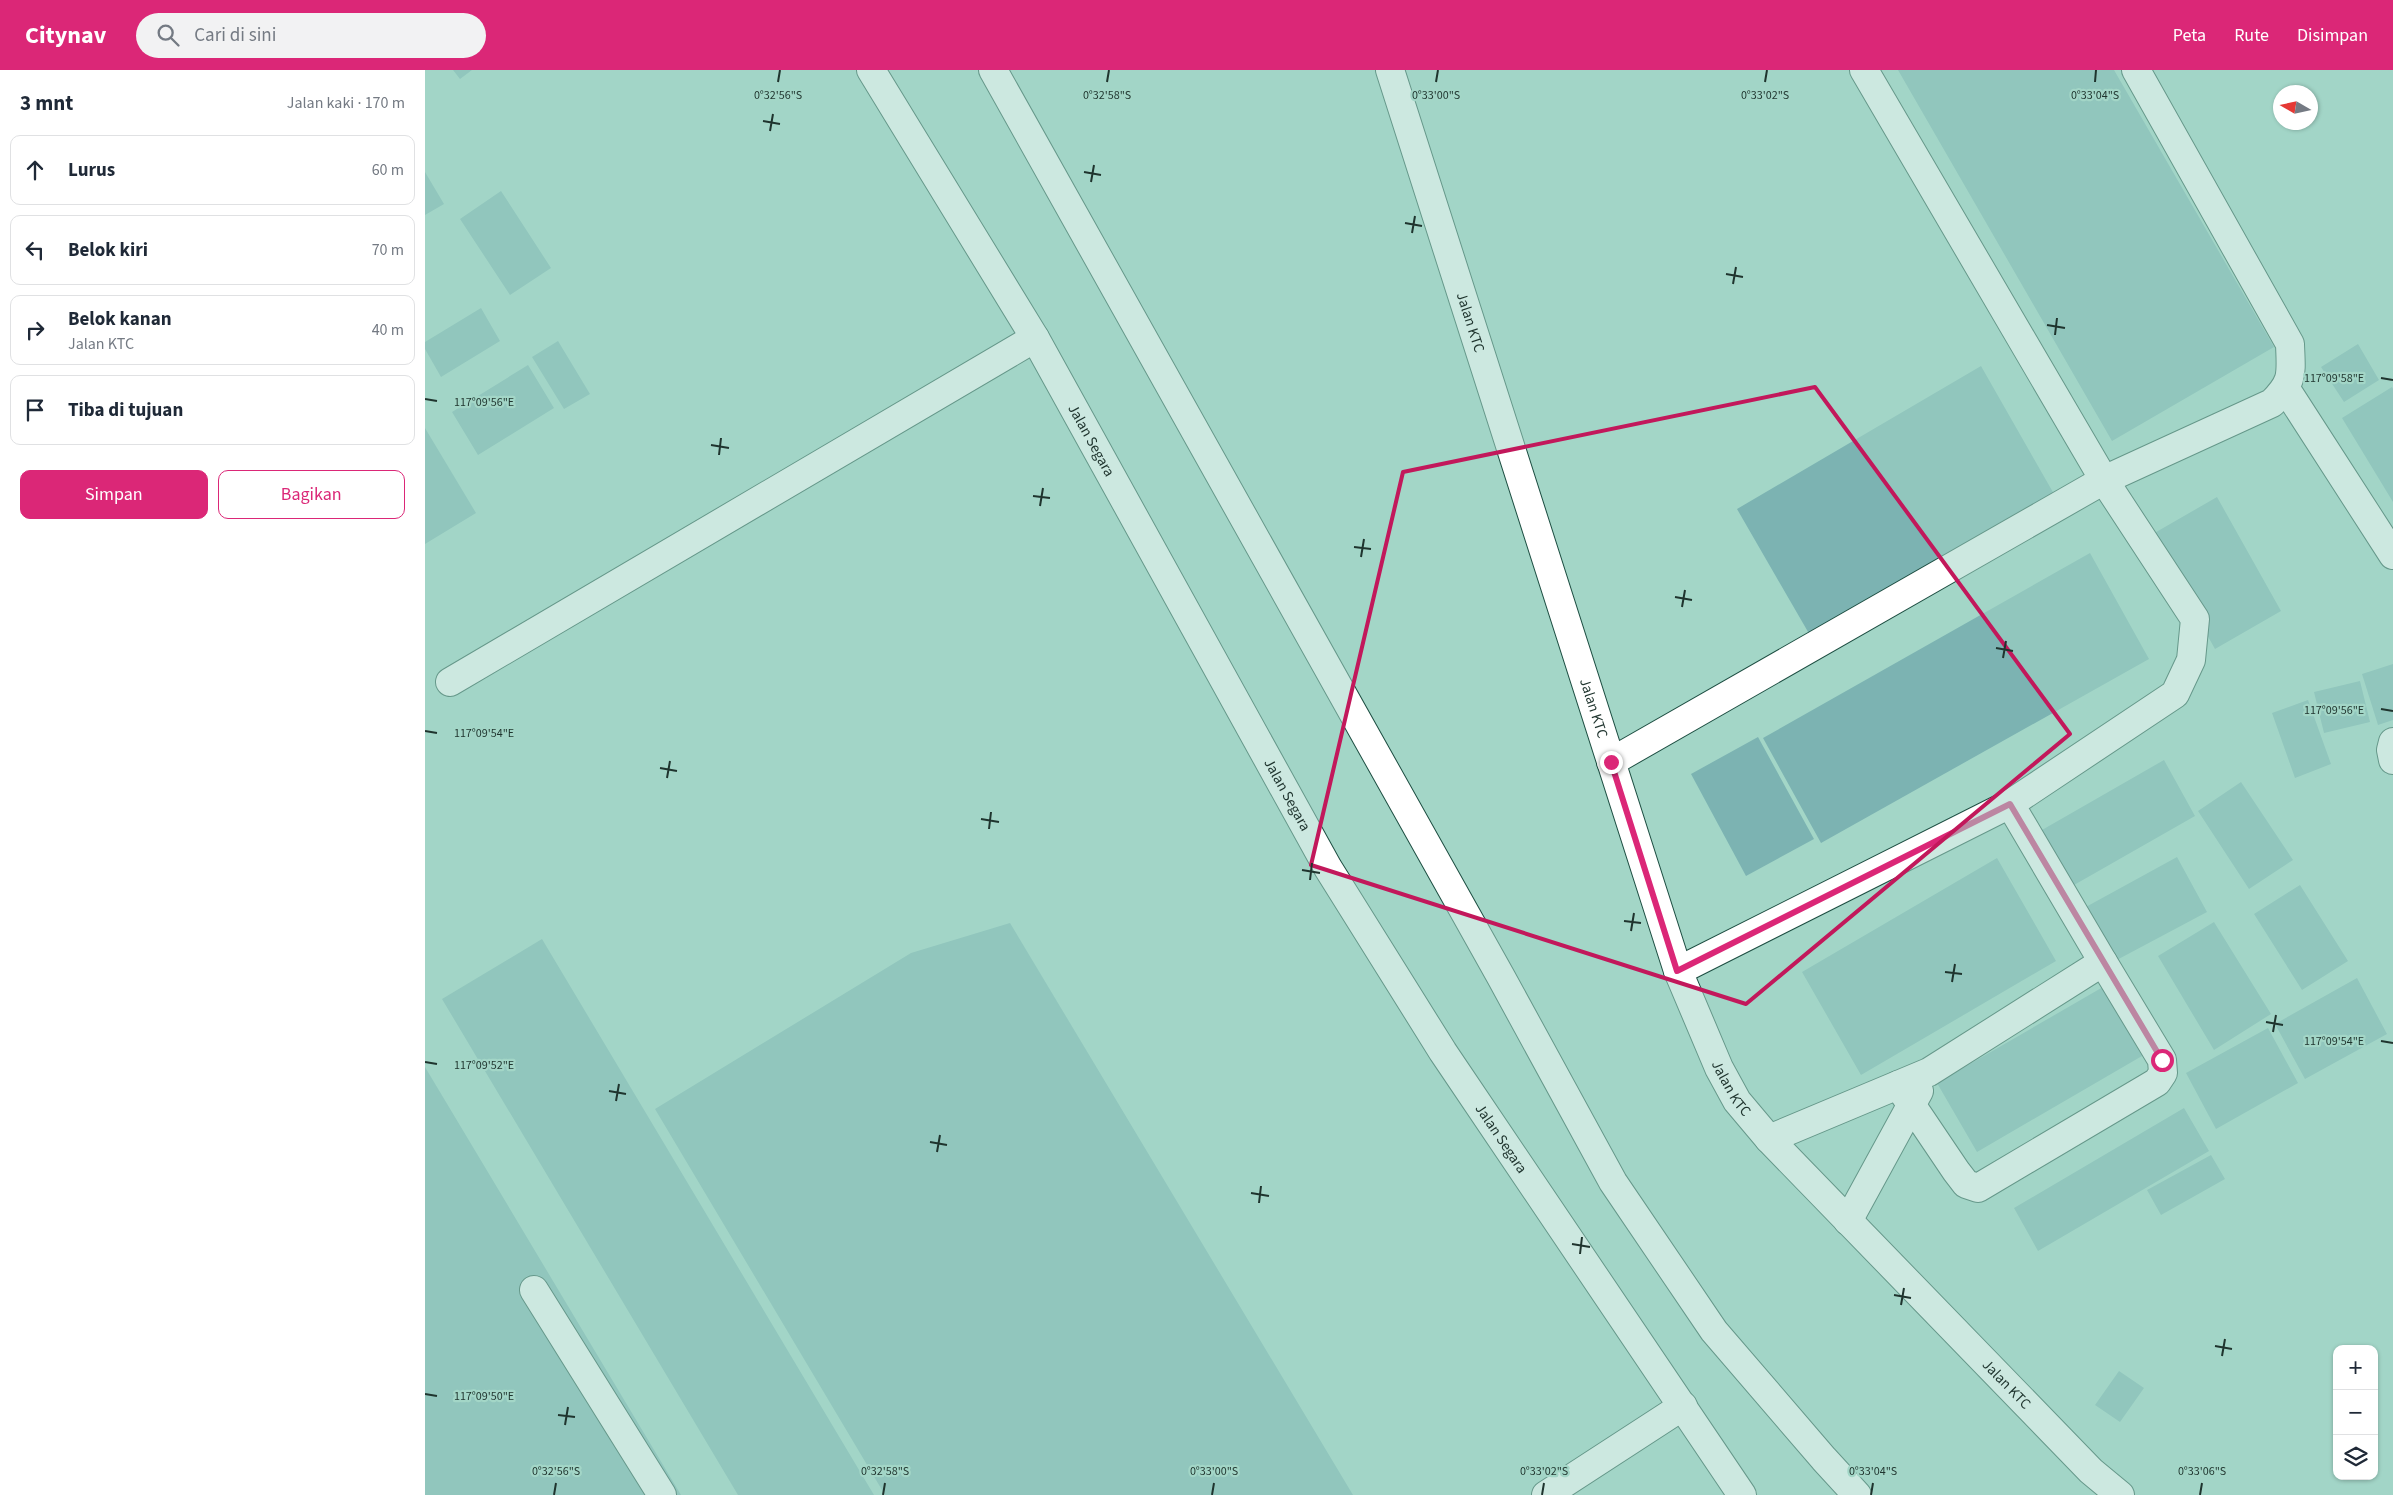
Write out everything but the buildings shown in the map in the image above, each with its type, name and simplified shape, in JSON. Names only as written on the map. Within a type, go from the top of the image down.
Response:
[{"type":"street","name":"Jalan Segara","points":[[871,70],[1035,338],[1218,666],[1327,868],[1443,1052],[1743,1495]]},
{"type":"street","points":[[993,70],[1496,968],[1613,1182],[1714,1330],[1824,1460],[1857,1495]]},
{"type":"street","name":"Jalan KTC","points":[[1390,70],[1677,971],[1719,1068],[1737,1101],[1769,1139],[2091,1472],[2121,1495]]},
{"type":"street","points":[[1677,971],[2010,804],[2175,694],[2191,660],[2195,619],[2104,480],[1864,70]]},
{"type":"street","points":[[1611,762],[2104,480],[2272,403],[2286,389],[2291,374],[2290,344],[2137,70]]},
{"type":"street","points":[[450,682],[1035,338]]},
{"type":"street","points":[[2286,389],[2393,555]]},
{"type":"street","points":[[2393,742],[2391,750],[2393,760]]},
{"type":"street","points":[[1905,1095],[1966,1184],[1978,1188],[2157,1082],[2163,1073],[2162,1060],[2010,804]]},
{"type":"street","points":[[1848,1220],[1905,1095],[1929,1072],[2103,962]]},
{"type":"street","points":[[1769,1139],[1905,1095]]},
{"type":"street","points":[[534,1290],[662,1495]]},
{"type":"street","points":[[1546,1495],[1683,1406]]},
{"type":"highlighted area","points":[[1815,387],[2070,734],[1746,1004],[1311,865],[1403,472]]},
{"type":"route","points":[[1611,762],[1677,971],[2010,804],[2162,1060]]}]
